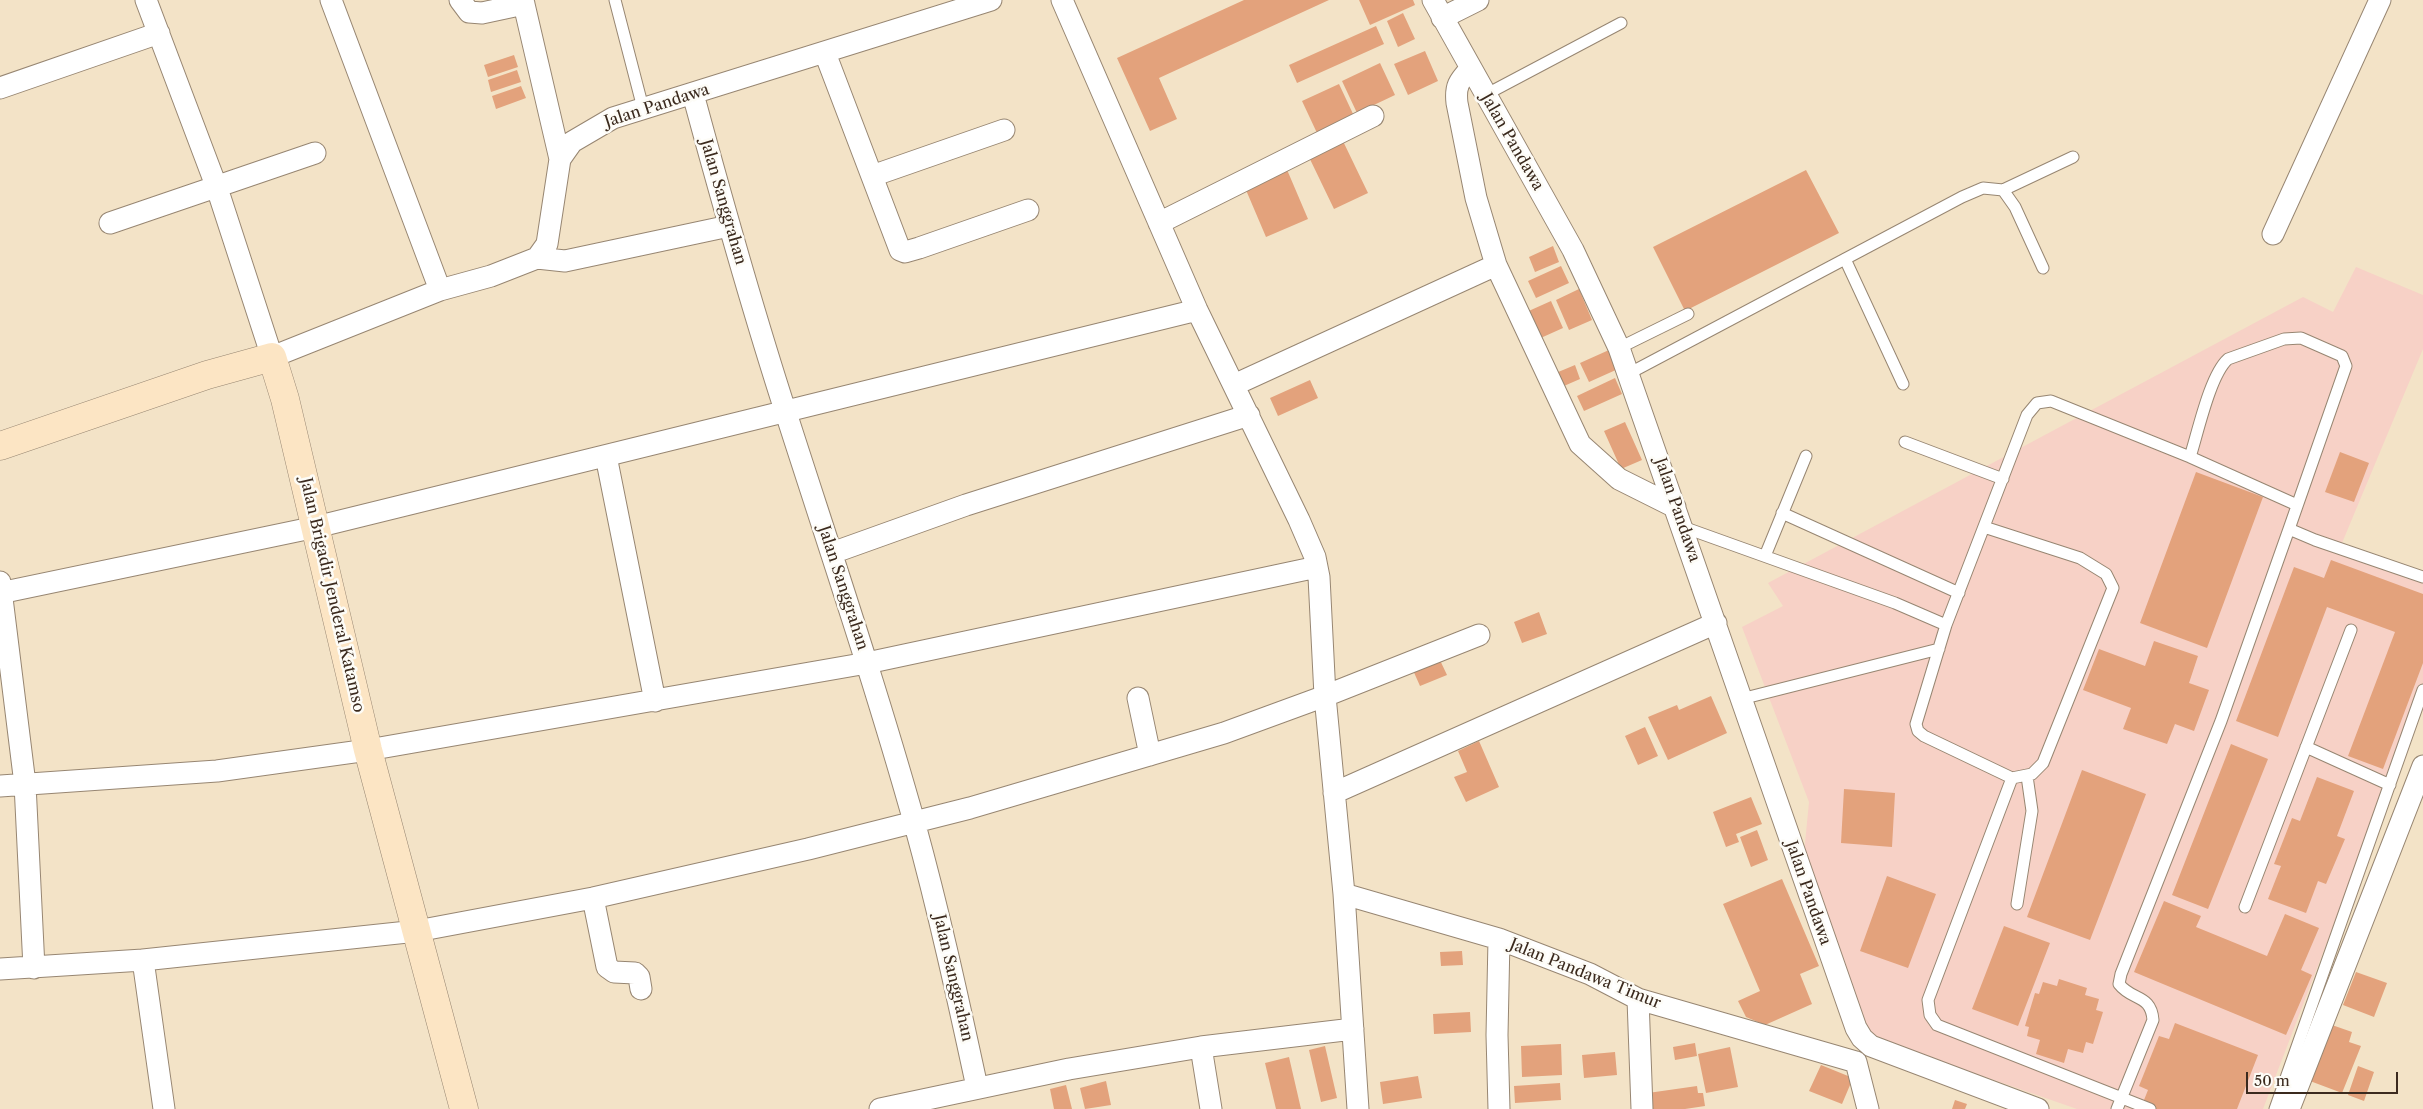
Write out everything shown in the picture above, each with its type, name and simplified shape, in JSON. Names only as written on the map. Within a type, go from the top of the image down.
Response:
[{"type":"main road","points":[[0,446],[207,375],[272,357]]},
{"type":"main road","name":"Jalan Brigadir Jenderal Katamso","points":[[272,357],[285,399],[368,750],[464,1109]]},
{"type":"street","points":[[146,0],[217,188],[272,357],[440,290],[491,276],[537,258],[565,261],[730,226]]},
{"type":"street","points":[[331,0],[440,290]]},
{"type":"street","points":[[460,0],[469,12],[482,13],[523,2],[560,159]]},
{"type":"street","points":[[1062,0],[1197,310],[1307,536],[1317,567],[1325,696],[1344,894],[1358,1109]]},
{"type":"street","points":[[1438,9],[1478,0]]},
{"type":"street","points":[[2272,234],[2380,0]]},
{"type":"street","name":"Jalan Pandawa","points":[[537,258],[547,244],[560,159],[572,142],[586,132],[613,118],[642,108],[825,53],[984,1]]},
{"type":"street","name":"Jalan Pandawa","points":[[1438,9],[1573,250],[1620,348],[1851,1017],[1858,1033],[1866,1043]]},
{"type":"street","points":[[0,88],[159,33]]},
{"type":"street","points":[[825,53],[897,246],[903,252],[1028,210]]},
{"type":"street","points":[[1470,69],[1458,82],[1455,91],[1476,198],[1496,264],[1580,444],[1619,479],[1679,517]]},
{"type":"street","name":"Jalan Sanggrahan","points":[[693,94],[785,412],[867,662],[914,824],[944,934],[977,1087]]},
{"type":"street","points":[[1159,223],[1373,116]]},
{"type":"street","points":[[872,176],[1004,130]]},
{"type":"street","points":[[110,223],[315,153]]},
{"type":"street","points":[[1234,385],[1496,264]]},
{"type":"street","points":[[34,968],[24,784],[0,590],[316,527],[1197,310]]},
{"type":"street","points":[[832,553],[966,505],[1248,415]]},
{"type":"street","points":[[606,456],[654,700]]},
{"type":"street","points":[[0,786],[217,771],[368,750],[867,662],[1317,567]]},
{"type":"street","points":[[1334,792],[1716,623]]},
{"type":"street","points":[[0,969],[144,960],[417,931],[593,898],[914,824],[1150,755],[1224,733],[1325,696],[1479,635]]},
{"type":"street","points":[[1138,698],[1150,755]]},
{"type":"street","points":[[2288,1109],[2423,766]]},
{"type":"street","name":"Jalan Pandawa Timur","points":[[1344,894],[1499,939],[1590,974],[1638,999],[1856,1062]]},
{"type":"street","points":[[593,898],[607,967],[614,972],[635,973],[639,977],[641,989]]},
{"type":"street","points":[[1499,939],[1497,1036],[1499,1109]]},
{"type":"street","points":[[144,960],[164,1109]]},
{"type":"street","points":[[1638,999],[1642,1109]]},
{"type":"street","points":[[880,1109],[942,1103],[977,1087],[1200,1047],[1353,1030]]},
{"type":"street","points":[[1868,1109],[1856,1062],[1866,1043],[2015,1105],[2038,1109]]},
{"type":"street","points":[[1200,1047],[1211,1109]]},
{"type":"lane","points":[[615,0],[642,108]]},
{"type":"lane","points":[[1485,95],[1621,23]]},
{"type":"lane","points":[[1628,374],[1962,197],[1983,188],[2003,190],[2073,157]]},
{"type":"lane","points":[[2003,190],[2015,208],[2043,268]]},
{"type":"lane","points":[[1844,259],[1903,384]]},
{"type":"lane","points":[[1620,348],[1688,314]]},
{"type":"lane","points":[[2117,1109],[2153,1020],[2152,1010],[2148,1003],[2123,989],[2120,984],[2121,974],[2221,721],[2346,366],[2342,356],[2301,338],[2284,340],[2228,359],[2221,366],[2215,378],[2190,457]]},
{"type":"lane","points":[[1984,527],[2080,558],[2106,574],[2113,588],[2043,763],[2027,776],[2012,778],[1924,736],[1918,730],[1918,718],[1946,625],[2027,415],[2033,406],[2044,401],[2060,404],[2190,457],[2297,505]]},
{"type":"lane","points":[[1905,442],[2003,479]]},
{"type":"lane","points":[[1765,556],[1806,456]]},
{"type":"lane","points":[[1782,513],[1958,593]]},
{"type":"lane","points":[[1679,517],[1765,556],[1895,603],[1946,625]]},
{"type":"lane","points":[[2289,528],[2315,540],[2423,577]]},
{"type":"lane","points":[[2245,907],[2351,630]]},
{"type":"lane","points":[[1742,699],[1939,649]]},
{"type":"lane","points":[[2275,1109],[2423,690]]},
{"type":"lane","points":[[2306,747],[2390,785]]},
{"type":"lane","points":[[2017,904],[2032,811],[2027,776]]},
{"type":"lane","points":[[2012,778],[1928,1000],[1930,1015],[1937,1025],[2150,1109]]},
{"type":"shaded area","points":[[2356,267],[2423,295],[2423,349],[2342,543],[2423,572],[2423,692],[2263,1109],[2077,1109],[1879,1040],[1848,1005],[1802,874],[1809,802],[1742,627],[1783,606],[1768,583],[2303,297],[2333,312]]},
{"type":"building","points":[[1244,0],[1329,0],[1159,78],[1177,119],[1150,131],[1117,58]]},
{"type":"building","points":[[1359,0],[1413,0],[1415,5],[1370,25]]},
{"type":"building","points":[[1403,13],[1415,39],[1398,47],[1387,21]]},
{"type":"building","points":[[1376,26],[1384,44],[1297,83],[1289,65]]},
{"type":"building","points":[[1425,51],[1438,81],[1408,95],[1394,64]]},
{"type":"building","points":[[514,55],[518,67],[488,77],[484,65]]},
{"type":"building","points":[[1380,63],[1395,95],[1357,113],[1342,81]]},
{"type":"building","points":[[517,70],[521,82],[491,92],[488,80]]},
{"type":"building","points":[[1339,84],[1354,116],[1317,133],[1302,101]]},
{"type":"building","points":[[521,86],[526,98],[496,109],[492,96]]},
{"type":"building","points":[[1341,137],[1368,193],[1334,209],[1307,153]]},
{"type":"building","points":[[1285,165],[1308,219],[1266,237],[1243,183]]},
{"type":"building","points":[[1806,170],[1839,233],[1685,311],[1653,247]]},
{"type":"building","points":[[1553,246],[1559,262],[1535,272],[1529,257]]},
{"type":"building","points":[[1561,266],[1569,283],[1536,298],[1528,281]]},
{"type":"building","points":[[1579,289],[1592,320],[1569,330],[1556,300]]},
{"type":"building","points":[[1551,301],[1563,328],[1534,341],[1522,314]]},
{"type":"building","points":[[1609,350],[1618,369],[1589,382],[1580,363]]},
{"type":"building","points":[[1575,365],[1580,379],[1557,389],[1551,375]]},
{"type":"building","points":[[1615,378],[1622,394],[1584,411],[1577,396]]},
{"type":"building","points":[[1310,380],[1318,398],[1278,416],[1270,398]]},
{"type":"building","points":[[1625,422],[1642,460],[1621,469],[1604,431]]},
{"type":"building","points":[[2340,452],[2369,463],[2354,502],[2325,492]]},
{"type":"building","points":[[2196,472],[2263,497],[2207,648],[2140,623]]},
{"type":"building","points":[[2331,560],[2423,594],[2423,663],[2383,769],[2348,756],[2395,632],[2327,607],[2278,737],[2236,721],[2294,567],[2324,578]]},
{"type":"building","points":[[1539,612],[1547,634],[1522,643],[1514,622]]},
{"type":"building","points":[[2154,641],[2198,656],[2189,683],[2209,690],[2194,731],[2175,724],[2167,744],[2123,729],[2131,708],[2083,690],[2099,649],[2145,666]]},
{"type":"building","points":[[1438,656],[1447,675],[1420,686],[1412,668]]},
{"type":"building","points":[[1711,696],[1727,733],[1668,760],[1648,717],[1677,705],[1679,710]]},
{"type":"building","points":[[1645,727],[1658,756],[1638,765],[1625,736]]},
{"type":"building","points":[[1479,741],[1499,787],[1466,802],[1454,777],[1467,772],[1458,751]]},
{"type":"building","points":[[2231,744],[2268,759],[2208,909],[2172,895]]},
{"type":"building","points":[[2082,770],[2146,794],[2090,940],[2027,917]]},
{"type":"building","points":[[2317,777],[2354,791],[2337,836],[2345,839],[2326,884],[2318,881],[2306,913],[2268,899],[2281,866],[2274,864],[2292,818],[2300,821]]},
{"type":"building","points":[[1844,789],[1895,793],[1892,847],[1841,843]]},
{"type":"building","points":[[1751,797],[1762,824],[1736,834],[1739,842],[1726,847],[1713,812]]},
{"type":"building","points":[[1757,830],[1768,860],[1751,867],[1740,837]]},
{"type":"building","points":[[1887,876],[1936,894],[1908,968],[1860,951]]},
{"type":"building","points":[[1782,879],[1819,966],[1800,974],[1812,1004],[1765,1025],[1746,1017],[1738,1001],[1760,991],[1723,904]]},
{"type":"building","points":[[2164,901],[2201,916],[2196,927],[2267,956],[2285,914],[2319,928],[2301,970],[2312,975],[2286,1035],[2134,972]]},
{"type":"building","points":[[2004,926],[2050,943],[2018,1026],[1972,1009]]},
{"type":"building","points":[[1462,951],[1463,965],[1441,966],[1440,952]]},
{"type":"building","points":[[2356,972],[2387,983],[2374,1017],[2343,1005]]},
{"type":"building","points":[[2059,979],[2087,988],[2085,995],[2099,999],[2096,1010],[2103,1012],[2093,1044],[2086,1042],[2083,1053],[2068,1049],[2064,1063],[2036,1054],[2040,1040],[2027,1036],[2029,1027],[2025,1026],[2035,993],[2039,994],[2043,982],[2057,986]]},
{"type":"building","points":[[1470,1012],[1471,1032],[1434,1034],[1433,1014]]},
{"type":"building","points":[[2175,1023],[2258,1055],[2237,1109],[2154,1109],[2142,1105],[2148,1090],[2139,1086],[2159,1036],[2169,1039]]},
{"type":"building","points":[[2332,1025],[2352,1032],[2349,1042],[2361,1046],[2342,1093],[2310,1081]]},
{"type":"building","points":[[1695,1043],[1697,1056],[1675,1060],[1673,1047]]},
{"type":"building","points":[[1561,1044],[1562,1075],[1522,1077],[1521,1046]]},
{"type":"building","points":[[1325,1046],[1337,1098],[1321,1102],[1309,1050]]},
{"type":"building","points":[[1730,1047],[1738,1087],[1706,1093],[1698,1054]]},
{"type":"building","points":[[1615,1052],[1617,1075],[1584,1078],[1582,1055]]},
{"type":"building","points":[[1289,1057],[1301,1109],[1276,1109],[1265,1063]]},
{"type":"building","points":[[1821,1065],[1853,1078],[1842,1104],[1809,1091]]},
{"type":"building","points":[[2358,1066],[2374,1072],[2364,1101],[2348,1095]]},
{"type":"building","points":[[1418,1076],[1422,1098],[1383,1104],[1380,1082]]},
{"type":"building","points":[[1106,1081],[1111,1105],[1085,1109],[1080,1088]]},
{"type":"building","points":[[1560,1083],[1561,1100],[1515,1103],[1514,1086]]},
{"type":"building","points":[[1066,1085],[1072,1109],[1054,1109],[1050,1089]]},
{"type":"building","points":[[1697,1086],[1698,1093],[1703,1093],[1705,1106],[1685,1109],[1651,1109],[1648,1093]]},
{"type":"building","points":[[1955,1100],[1967,1104],[1965,1109],[1952,1109]]}]
